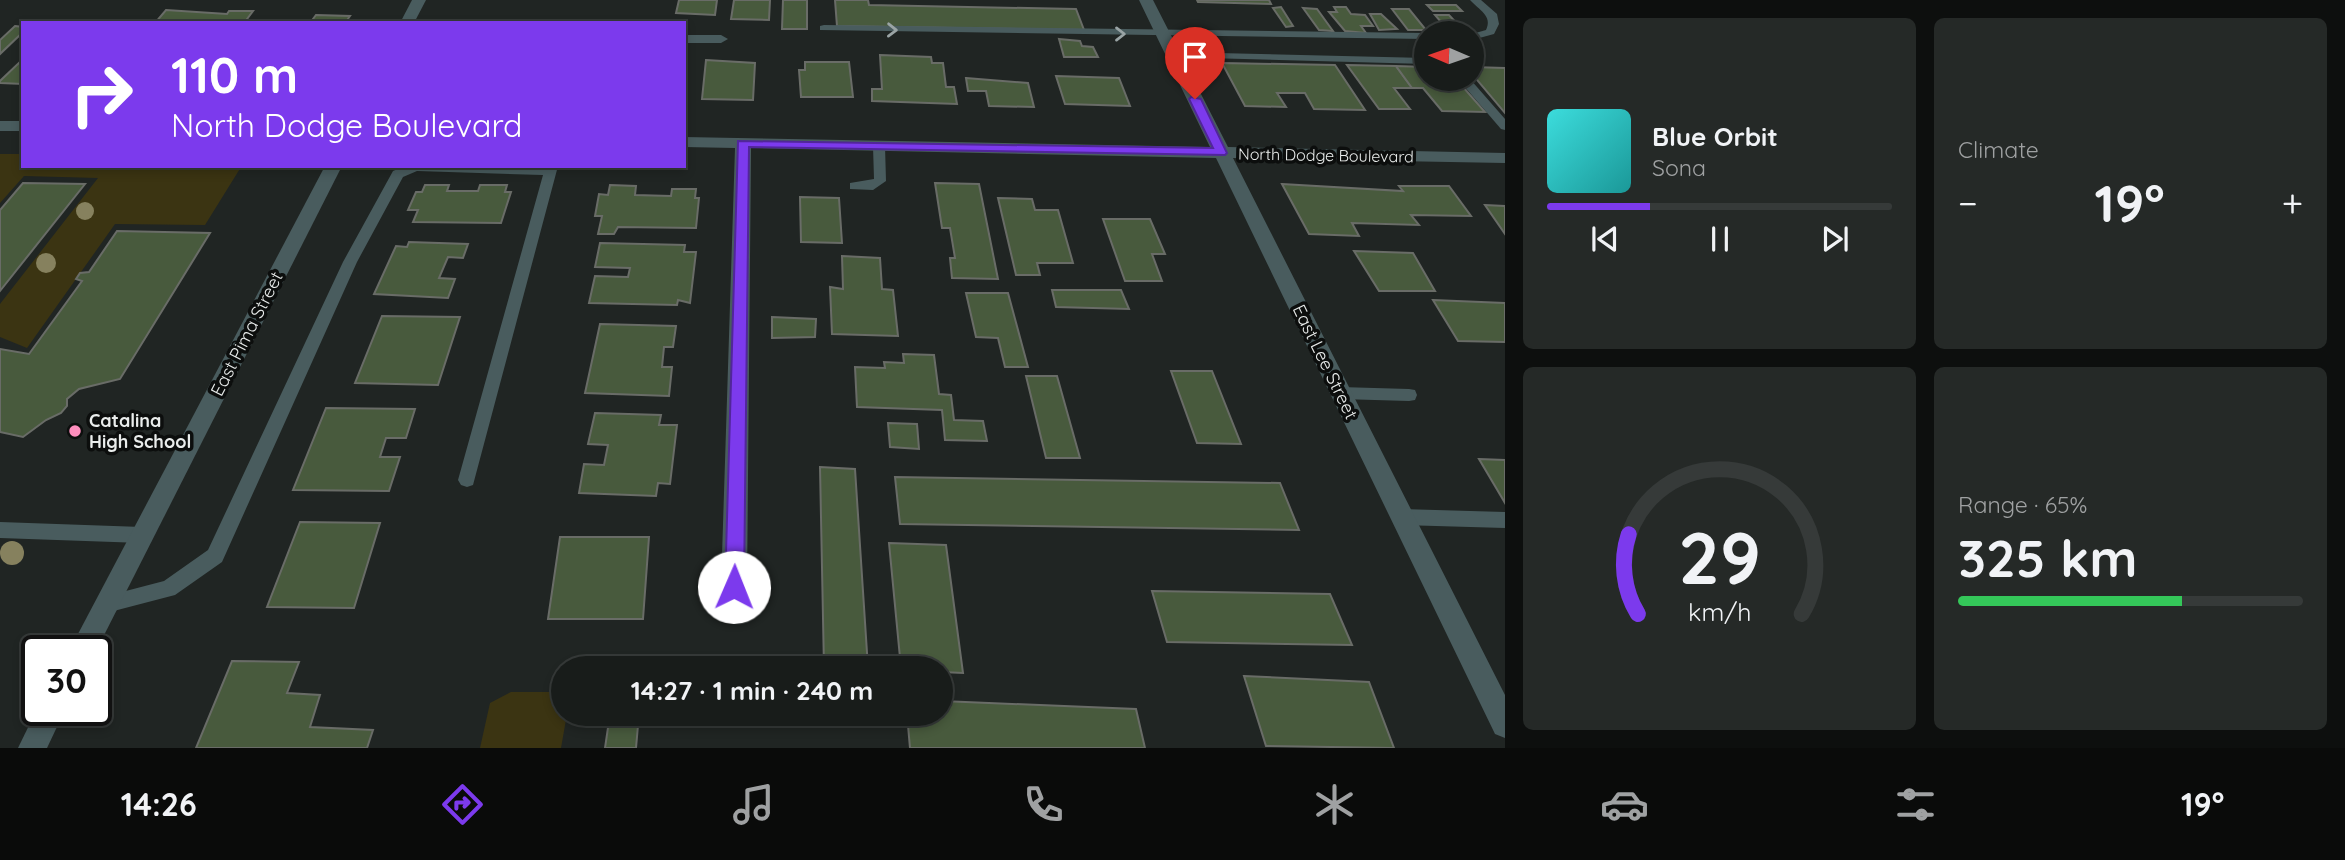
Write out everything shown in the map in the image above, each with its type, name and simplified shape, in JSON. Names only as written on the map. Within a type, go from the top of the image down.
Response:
[{"type":"street","points":[[409,21],[419,0]]},
{"type":"street","name":"East Lee Street","points":[[1146,0],[1505,724]]},
{"type":"street","points":[[686,39],[721,39]]},
{"type":"street","points":[[0,126],[21,126]]},
{"type":"street","name":"North Dodge Boulevard","points":[[686,142],[1505,158]]},
{"type":"street","points":[[734,587],[743,144]]},
{"type":"street","name":"East Pima Street","points":[[90,635],[333,168]]},
{"type":"street","points":[[32,748],[43,726]]},
{"type":"lane","points":[[1475,0],[1493,16],[1494,24],[1490,32],[1484,34]]},
{"type":"lane","points":[[824,28],[1414,36]]},
{"type":"lane","points":[[1173,55],[1414,61]]},
{"type":"lane","points":[[1474,91],[1505,126]]},
{"type":"lane","points":[[855,186],[873,186],[880,181],[879,146]]},
{"type":"lane","points":[[106,604],[168,589],[215,556],[350,262],[398,174],[413,168]]},
{"type":"lane","points":[[467,480],[551,169],[483,168]]},
{"type":"lane","points":[[1340,393],[1409,395]]},
{"type":"lane","points":[[1401,517],[1505,520]]},
{"type":"lane","points":[[0,530],[142,535]]},
{"type":"shaded area","points":[[0,154],[21,154],[21,168],[240,168],[205,225],[115,224],[27,348],[0,337],[0,304],[98,178],[24,176],[0,203]]},
{"type":"shaded area","points":[[511,692],[551,692],[551,726],[565,726],[561,748],[480,748],[490,703]]},
{"type":"building","points":[[679,0],[717,0],[715,15],[676,13]]},
{"type":"building","points":[[734,0],[770,0],[769,20],[731,19]]},
{"type":"building","points":[[783,0],[807,0],[807,29],[782,29]]},
{"type":"building","points":[[835,0],[868,0],[869,5],[1076,9],[1084,30],[837,26]]},
{"type":"building","points":[[1197,0],[1269,0],[1271,4],[1198,2]]},
{"type":"building","points":[[1427,5],[1456,5],[1462,11],[1433,11]]},
{"type":"building","points":[[1281,7],[1293,26],[1286,27],[1273,8]]},
{"type":"building","points":[[1334,7],[1346,7],[1351,14],[1365,15],[1373,26],[1361,26],[1366,33],[1345,31],[1329,12],[1337,12]]},
{"type":"building","points":[[1303,8],[1317,9],[1333,31],[1319,30]]},
{"type":"building","points":[[1392,9],[1409,9],[1419,21],[1414,21],[1414,30],[1408,30]]},
{"type":"building","points":[[166,10],[227,14],[229,11],[253,11],[246,21],[157,21]]},
{"type":"building","points":[[1370,14],[1381,14],[1397,29],[1379,30]]},
{"type":"building","points":[[316,15],[350,16],[346,21],[312,21]]},
{"type":"building","points":[[1435,15],[1449,15],[1455,21],[1440,21]]},
{"type":"building","points":[[15,26],[21,27],[21,34],[0,54],[0,40]]},
{"type":"building","points":[[1059,39],[1080,41],[1082,46],[1093,47],[1098,57],[1064,57]]},
{"type":"building","points":[[880,55],[931,57],[932,63],[943,63],[946,87],[954,87],[957,104],[872,101],[872,89],[882,89]]},
{"type":"building","points":[[706,60],[755,63],[753,100],[702,99]]},
{"type":"building","points":[[21,61],[21,84],[0,81]]},
{"type":"building","points":[[805,62],[849,62],[853,97],[801,97],[799,70],[805,70]]},
{"type":"building","points":[[1222,63],[1335,65],[1365,110],[1314,109],[1305,93],[1277,93],[1286,107],[1245,106]]},
{"type":"building","points":[[1347,65],[1396,66],[1412,88],[1394,88],[1410,109],[1379,109]]},
{"type":"building","points":[[1396,66],[1414,67],[1412,88]]},
{"type":"building","points":[[1484,67],[1505,68],[1505,113],[1484,88]]},
{"type":"building","points":[[1056,76],[1119,78],[1130,106],[1065,104]]},
{"type":"building","points":[[966,78],[1028,83],[1034,107],[989,106],[986,91],[968,91]]},
{"type":"building","points":[[1425,91],[1467,91],[1485,112],[1442,111]]},
{"type":"building","points":[[23,183],[85,184],[0,291],[0,210]]},
{"type":"building","points":[[935,183],[979,184],[998,279],[952,278],[950,258],[955,258],[950,228],[942,228]]},
{"type":"building","points":[[1282,184],[1403,191],[1399,186],[1449,186],[1471,216],[1411,215],[1419,225],[1352,223],[1359,236],[1309,234]]},
{"type":"building","points":[[425,185],[449,185],[447,191],[478,191],[480,185],[507,185],[505,192],[511,192],[501,223],[413,222],[418,210],[408,210],[416,192],[422,192]]},
{"type":"building","points":[[610,185],[636,186],[635,195],[671,196],[672,189],[696,189],[695,198],[699,198],[696,228],[618,227],[614,234],[598,234],[602,216],[595,216],[599,194],[608,195]]},
{"type":"building","points":[[800,197],[839,198],[842,243],[801,242]]},
{"type":"building","points":[[998,198],[1032,199],[1035,210],[1058,210],[1073,263],[1037,263],[1040,275],[1016,275]]},
{"type":"building","points":[[1485,205],[1505,206],[1505,234]]},
{"type":"building","points":[[1103,219],[1150,219],[1165,254],[1152,254],[1162,281],[1125,281]]},
{"type":"building","points":[[117,231],[210,233],[120,379],[79,389],[67,399],[67,406],[61,413],[23,437],[0,432],[0,349],[29,354],[82,281],[76,279],[80,273],[89,272]]},
{"type":"building","points":[[409,242],[468,244],[463,258],[448,257],[439,278],[455,279],[448,298],[374,294],[396,246],[407,247]]},
{"type":"building","points":[[600,243],[685,245],[684,252],[696,252],[690,303],[678,300],[677,305],[589,303],[595,276],[628,277],[630,268],[595,267]]},
{"type":"building","points":[[1354,251],[1413,253],[1435,291],[1379,291]]},
{"type":"building","points":[[842,256],[880,258],[882,289],[893,290],[898,336],[832,334],[830,287],[843,289]]},
{"type":"building","points":[[1052,290],[1121,290],[1129,309],[1056,307]]},
{"type":"building","points":[[966,293],[1008,293],[1028,367],[1005,367],[998,338],[976,337]]},
{"type":"building","points":[[1433,300],[1505,303],[1505,342],[1458,341]]},
{"type":"building","points":[[382,316],[460,317],[438,385],[355,383]]},
{"type":"building","points":[[772,317],[816,319],[815,337],[772,338]]},
{"type":"building","points":[[600,324],[676,326],[673,347],[664,347],[662,367],[672,367],[669,396],[585,393]]},
{"type":"building","points":[[903,354],[934,355],[939,394],[951,395],[954,420],[983,421],[987,441],[945,440],[942,410],[857,407],[855,367],[885,368],[884,362],[904,363]]},
{"type":"building","points":[[1171,371],[1212,371],[1241,444],[1197,443]]},
{"type":"building","points":[[1026,376],[1057,376],[1080,458],[1046,458]]},
{"type":"building","points":[[326,408],[415,409],[406,438],[386,438],[380,457],[400,457],[389,491],[293,490]]},
{"type":"building","points":[[595,413],[661,415],[659,425],[677,425],[670,484],[658,483],[656,496],[579,493],[584,464],[604,465],[608,445],[588,444]]},
{"type":"building","points":[[888,423],[917,424],[919,449],[890,447]]},
{"type":"building","points":[[1479,459],[1505,460],[1505,503]]},
{"type":"building","points":[[820,467],[855,469],[867,656],[824,656]]},
{"type":"building","points":[[895,477],[1280,483],[1299,530],[900,524]]},
{"type":"building","points":[[300,522],[380,523],[354,608],[267,607]]},
{"type":"building","points":[[560,537],[649,537],[643,619],[548,619]]},
{"type":"building","points":[[889,543],[946,545],[963,673],[953,673],[953,656],[900,656]]},
{"type":"building","points":[[1152,591],[1330,594],[1352,645],[1167,642]]},
{"type":"building","points":[[232,661],[299,662],[287,693],[320,695],[310,727],[373,730],[367,748],[196,748]]},
{"type":"building","points":[[1244,676],[1369,682],[1394,748],[1266,746]]},
{"type":"building","points":[[953,701],[1136,709],[1145,748],[910,748],[908,726],[953,726]]},
{"type":"building","points":[[608,726],[638,726],[636,748],[605,748]]},
{"type":"place","name":"Catalina High School","points":[[75,431]]},
{"type":"route","points":[[734,587],[743,144],[1221,153],[1195,99]]}]
